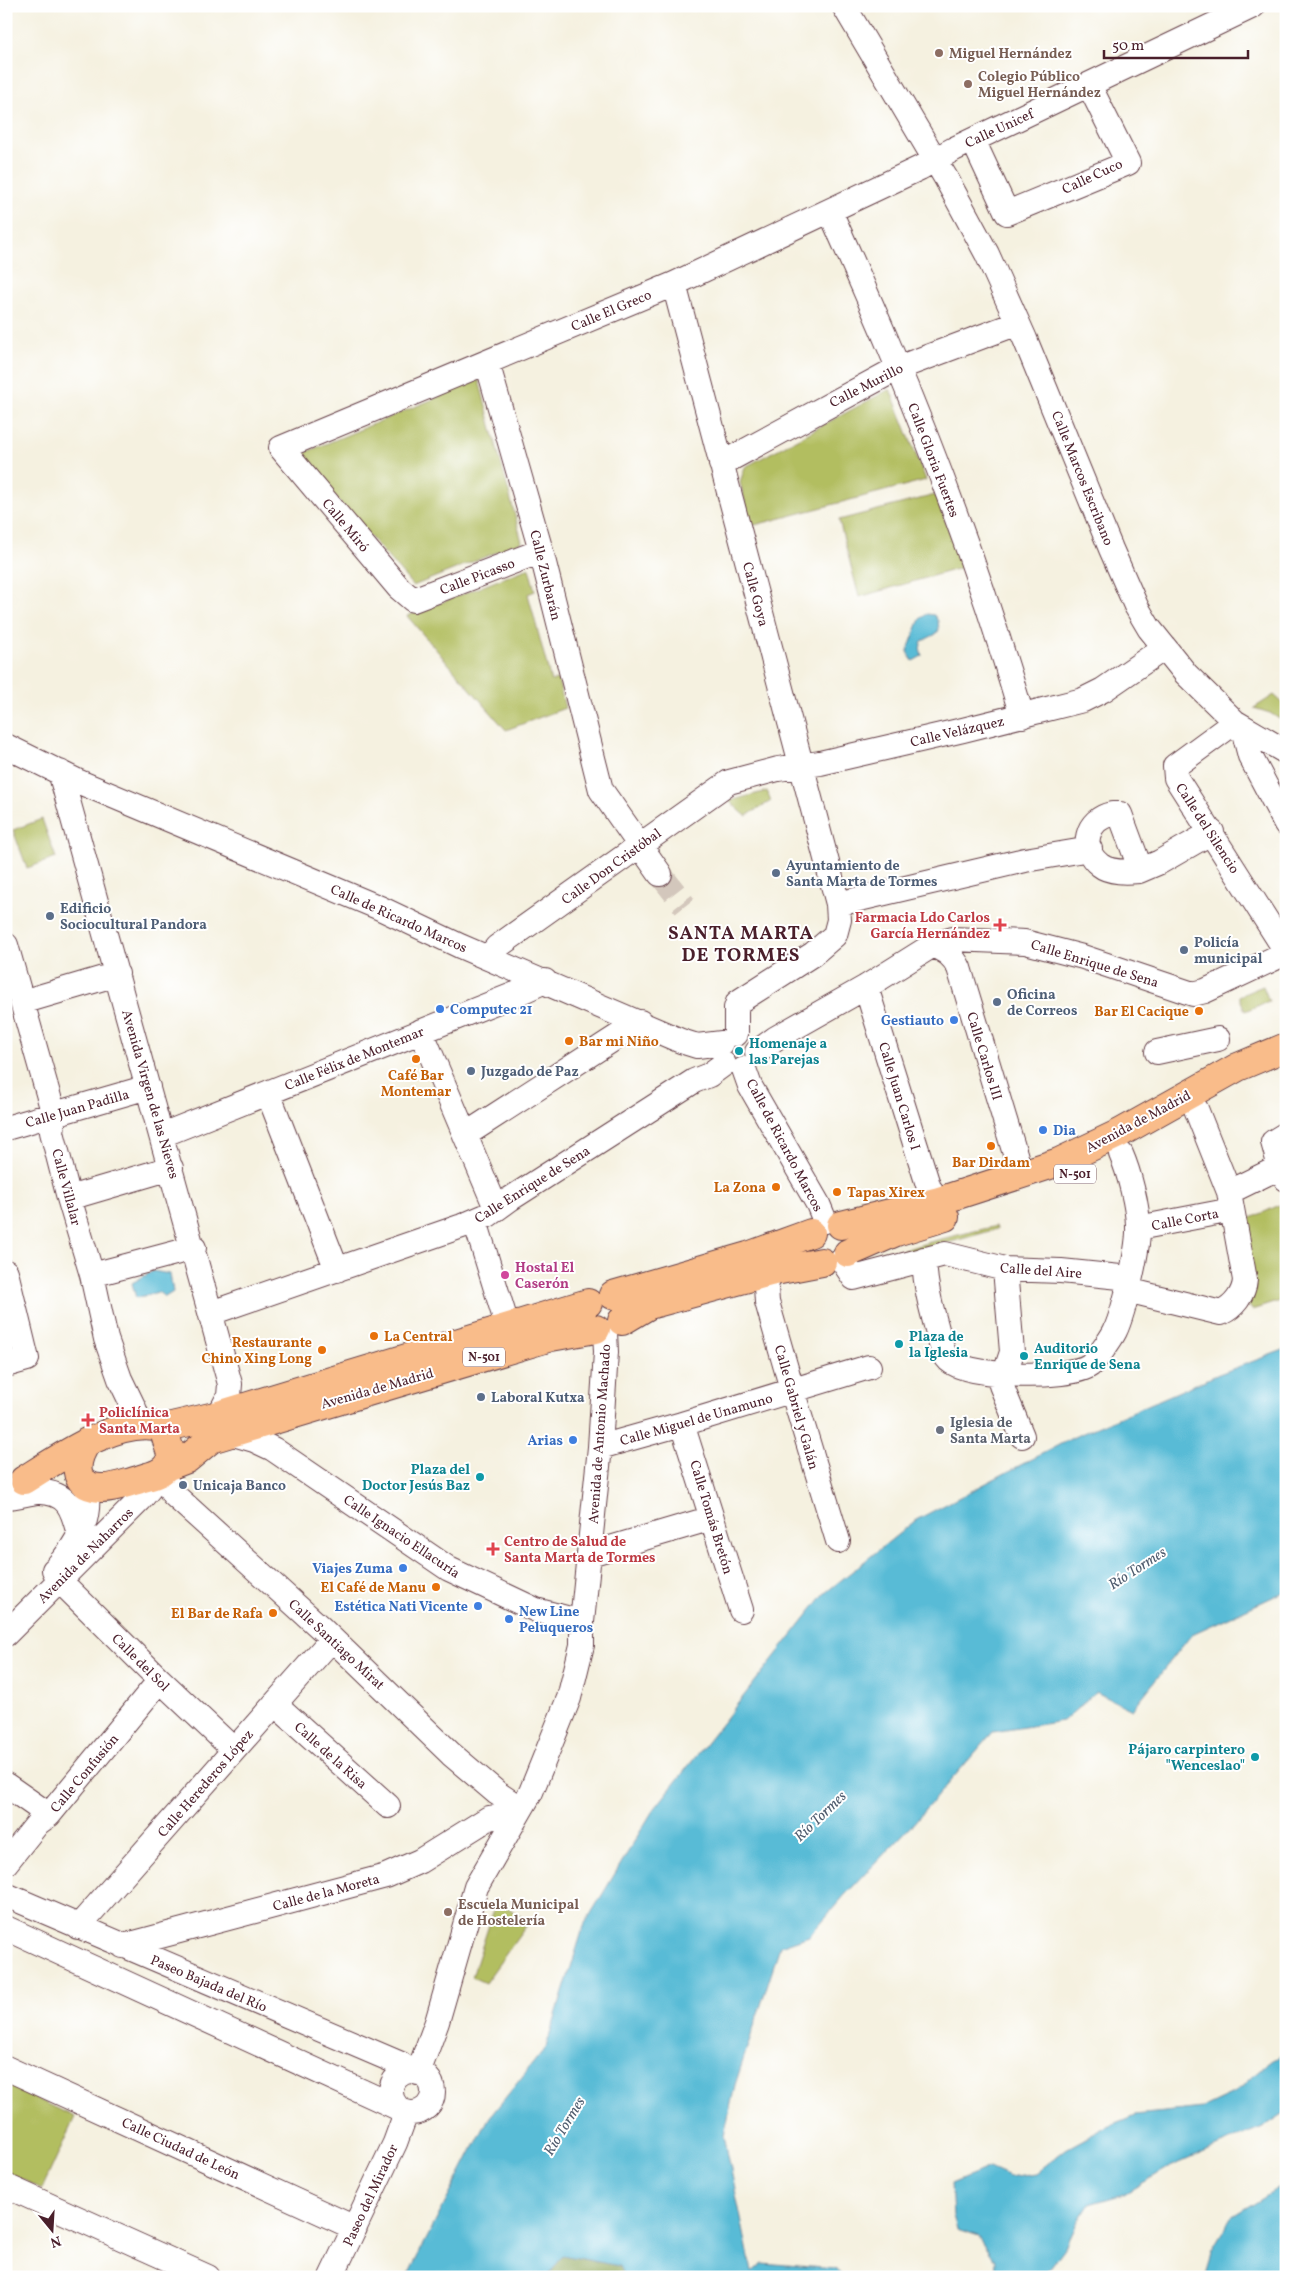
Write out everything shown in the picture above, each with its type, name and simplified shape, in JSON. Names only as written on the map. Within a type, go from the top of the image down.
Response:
[{"type":"highway","name":"Avenida de Madrid","points":[[162,1471],[187,1459],[211,1439],[224,1424],[601,1299],[748,1256],[826,1226],[940,1201],[1012,1179],[1059,1162],[1120,1133],[1221,1076],[1286,1047]]},
{"type":"highway","name":"Avenida de Madrid","points":[[151,1427],[224,1424],[551,1337],[608,1327],[649,1305],[770,1272],[838,1258],[896,1232],[1072,1176],[1121,1154],[1247,1079],[1286,1062]]},
{"type":"highway","points":[[826,1226],[848,1232],[851,1242],[838,1258],[813,1255],[809,1245],[826,1226]]},
{"type":"highway","points":[[601,1299],[586,1313],[588,1322],[608,1327]]},
{"type":"highway","points":[[151,1427],[170,1448],[172,1457],[162,1471]]},
{"type":"highway","name":"N-501","points":[[12,1487],[87,1442],[151,1427]]},
{"type":"highway","points":[[83,1481],[76,1463],[79,1454],[87,1442]]},
{"type":"highway","name":"N-501","points":[[12,1487],[83,1481],[101,1488],[118,1486],[162,1471]]},
{"type":"street","name":"Calle Marcos Escribano","points":[[844,6],[935,160],[987,254],[1018,323],[1136,606],[1164,648],[1204,693],[1239,725],[1286,752]]},
{"type":"street","name":"Calle Unicef","points":[[935,160],[1252,6]]},
{"type":"street","name":"Calle Cuco","points":[[973,140],[1007,213],[1128,163],[1089,85]]},
{"type":"street","name":"Calle El Greco","points":[[281,448],[674,284],[935,160]]},
{"type":"street","name":"Calle Gloria Fuertes","points":[[830,211],[898,368],[944,485],[980,582],[1022,716]]},
{"type":"street","name":"Calle Goya","points":[[674,284],[720,464],[838,904],[839,920],[835,935],[813,954],[738,1002],[732,1056]]},
{"type":"street","name":"Calle Murillo","points":[[720,464],[898,368],[1018,323]]},
{"type":"street","name":"Calle Zurbarán","points":[[487,362],[541,551],[600,790],[639,846]]},
{"type":"street","name":"Calle Miró","points":[[281,448],[399,588],[413,600]]},
{"type":"street","name":"Calle Picasso","points":[[413,600],[541,551]]},
{"type":"street","name":"Calle Velázquez","points":[[737,780],[778,769],[801,766],[1022,716],[1083,700],[1103,690],[1164,648]]},
{"type":"street","points":[[1239,725],[1250,756],[1286,824]]},
{"type":"street","name":"Calle del Silencio","points":[[1239,725],[1175,766],[1174,770],[1176,778],[1212,832],[1286,952]]},
{"type":"street","name":"Calle de Ricardo Marcos","points":[[6,746],[68,782],[380,908],[697,1046],[732,1056],[818,1204],[826,1226]]},
{"type":"street","points":[[1260,777],[1272,765],[1286,757]]},
{"type":"street","name":"Calle Don Cristóbal","points":[[489,957],[497,947],[720,787],[737,780]]},
{"type":"street","name":"Avenida Virgen de las Nieves","points":[[68,782],[148,1087],[230,1384],[224,1424]]},
{"type":"street","points":[[1139,871],[1136,857],[1120,814],[1104,815],[1097,819],[1088,833],[1090,849],[1093,858],[1101,866],[1113,870],[1139,871],[1160,862],[1212,832]]},
{"type":"street","points":[[639,846],[660,874]]},
{"type":"street","points":[[838,904],[1025,860],[1090,849]]},
{"type":"street","name":"Calle Enrique de Sena","points":[[211,1313],[488,1215],[732,1056],[776,1038],[866,987],[933,946],[953,940],[1025,942],[1083,957],[1193,994],[1205,991],[1286,952]]},
{"type":"street","name":"Calle Villalar","points":[[6,945],[54,1115],[52,1132],[92,1275],[106,1339],[120,1379],[134,1408],[151,1427]]},
{"type":"street","name":"Calle Carlos III","points":[[933,946],[949,953],[955,959],[959,968],[1014,1150],[1016,1168],[1012,1179]]},
{"type":"street","points":[[22,1002],[118,974]]},
{"type":"street","name":"Calle Félix de Montemar","points":[[162,1135],[545,981]]},
{"type":"street","name":"Calle Juan Carlos I","points":[[866,987],[929,1188],[940,1201]]},
{"type":"street","points":[[466,1135],[640,1022]]},
{"type":"street","points":[[421,1031],[496,1208]]},
{"type":"street","points":[[1157,1052],[1218,1039]]},
{"type":"street","name":"Calle Juan Padilla","points":[[6,1128],[148,1087]]},
{"type":"street","points":[[268,1093],[337,1270]]},
{"type":"street","points":[[1196,1109],[1231,1201]]},
{"type":"street","points":[[1283,1173],[1273,1142],[1286,1134]]},
{"type":"street","points":[[838,1258],[854,1278],[924,1259],[925,1288],[946,1357],[953,1365],[1005,1375],[1074,1372],[1090,1365],[1115,1332],[1128,1284],[1138,1228],[1128,1170],[1121,1154]]},
{"type":"street","points":[[69,1198],[171,1168]]},
{"type":"street","name":"Calle Corta","points":[[1138,1228],[1231,1201],[1283,1173]]},
{"type":"street","name":"Calle del Aire","points":[[924,1259],[945,1254],[1005,1269],[1061,1270],[1128,1284],[1221,1313],[1227,1310],[1245,1289],[1231,1201]]},
{"type":"street","points":[[475,1221],[504,1315],[515,1327]]},
{"type":"street","points":[[92,1275],[194,1248]]},
{"type":"street","points":[[1005,1269],[1012,1352],[1001,1385],[1022,1436]]},
{"type":"street","points":[[6,1272],[27,1359],[6,1365]]},
{"type":"street","name":"Calle Gabriel y Galán","points":[[770,1272],[766,1287],[767,1302],[838,1541]]},
{"type":"street","name":"Avenida de Antonio Machado","points":[[414,2072],[437,2022],[476,1887],[531,1792],[570,1698],[582,1644],[582,1622],[600,1447],[608,1327]]},
{"type":"street","name":"Calle Miguel de Unamuno","points":[[600,1447],[869,1367]]},
{"type":"street","name":"Calle Ignacio Ellacuría","points":[[224,1424],[273,1449],[402,1538],[464,1577],[536,1610],[582,1622]]},
{"type":"street","name":"Calle Tomás Bretón","points":[[682,1424],[741,1610]]},
{"type":"street","name":"Avenida de Naharros","points":[[6,1617],[57,1575],[140,1500],[162,1471]]},
{"type":"street","name":"Calle Santiago Mirat","points":[[162,1471],[172,1494],[332,1639],[451,1754],[520,1811]]},
{"type":"street","name":"Avenida de Naharros","points":[[6,1634],[57,1575],[84,1526],[89,1502],[83,1481]]},
{"type":"street","name":"Avenida de Naharros","points":[[12,1487],[63,1499],[72,1509],[79,1535]]},
{"type":"street","points":[[590,1554],[712,1518]]},
{"type":"street","name":"Calle del Sol","points":[[57,1575],[160,1680],[234,1750]]},
{"type":"street","name":"Calle Herederos López","points":[[78,1927],[332,1639]]},
{"type":"street","name":"Calle Confusión","points":[[6,1863],[38,1823],[49,1815],[160,1680]]},
{"type":"street","name":"Calle de la Risa","points":[[274,1704],[388,1806]]},
{"type":"street","points":[[6,1785],[49,1815]]},
{"type":"street","name":"Calle de la Moreta","points":[[123,1946],[386,1876],[420,1861],[489,1818],[520,1811]]},
{"type":"street","name":"Paseo Bajada del Río","points":[[6,1896],[401,2064],[414,2072]]},
{"type":"street","points":[[6,1928],[401,2110],[414,2114],[422,2111],[432,2099],[430,2083],[426,2076],[414,2072],[396,2078],[390,2092],[401,2110]]},
{"type":"street","name":"Calle Ciudad de León","points":[[6,2068],[355,2228]]},
{"type":"street","name":"Paseo del Mirador","points":[[331,2277],[394,2143],[401,2110]]},
{"type":"street","points":[[6,2186],[208,2277]]},
{"type":"green space","points":[[479,380],[522,542],[413,586],[299,455]]},
{"type":"green space","points":[[890,389],[926,480],[751,526],[740,482],[745,467]]},
{"type":"green space","points":[[935,495],[964,567],[859,597],[839,520]]},
{"type":"green space","points":[[529,568],[535,591],[528,594],[551,681],[558,679],[565,708],[506,730],[407,616]]},
{"type":"green space","points":[[1274,695],[1286,706],[1286,723],[1270,713],[1254,708]]},
{"type":"green space","points":[[767,791],[771,801],[746,816],[729,801]]},
{"type":"green space","points":[[42,819],[56,858],[27,868],[13,830]]},
{"type":"green space","points":[[1263,986],[1269,1001],[1245,1011],[1239,996]]},
{"type":"green space","points":[[1286,1202],[1286,1299],[1252,1310],[1245,1300],[1245,1221]]},
{"type":"green space","points":[[996,1226],[997,1229],[901,1256],[864,1269],[911,1248]]},
{"type":"green space","points":[[497,1900],[529,1922],[485,1983],[472,1977]]},
{"type":"green space","points":[[6,2084],[75,2117],[42,2189],[6,2172]]},
{"type":"green space","points":[[562,2255],[620,2266],[625,2277],[548,2277]]},
{"type":"water","points":[[927,614],[934,615],[938,621],[939,630],[936,634],[922,641],[920,648],[922,656],[913,661],[907,652],[920,619]]},
{"type":"water","points":[[153,1271],[170,1274],[173,1292],[165,1297],[158,1292],[136,1298],[132,1283]]},
{"type":"water","name":"Río Tormes","points":[[1286,1349],[1286,1591],[1192,1634],[1132,1710],[1096,1692],[1063,1721],[993,1732],[911,1826],[844,1896],[809,1936],[780,1946],[735,2085],[724,2136],[752,2272],[763,2263],[835,2269],[844,2277],[625,2277],[619,2266],[562,2255],[548,2277],[407,2277],[489,2118],[546,2047],[584,1925],[652,1812],[825,1593],[916,1520],[1074,1437],[1219,1374]]},
{"type":"water","points":[[1286,2053],[1286,2113],[1271,2123],[1168,2168],[1124,2194],[1089,2204],[1078,2221],[1067,2245],[1043,2277],[994,2277],[995,2260],[979,2236],[957,2229],[953,2216],[951,2184],[989,2168],[1009,2177],[1036,2173],[1066,2149],[1108,2126],[1135,2115],[1203,2108],[1233,2094],[1268,2063]]},
{"type":"water","points":[[1286,2183],[1286,2277],[1205,2277],[1211,2251],[1231,2217]]},
{"type":"tunnel","points":[[660,874],[685,906]]},
{"type":"place","name":"Miguel Hernández","points":[[939,53]]},
{"type":"place","name":"Colegio Público Miguel Hernández","points":[[968,84]]},
{"type":"place","name":"Ayuntamiento de Santa Marta de Tormes","points":[[776,873]]},
{"type":"place","name":"Edificio Sociocultural Pandora","points":[[50,916]]},
{"type":"place","name":"Farmacia Ldo Carlos García Hernández","points":[[1000,925]]},
{"type":"place","name":"Policía municipal","points":[[1184,950]]},
{"type":"place","name":"Oficina de Correos","points":[[997,1002]]},
{"type":"place","name":"Computec 21","points":[[440,1009]]},
{"type":"place","name":"Bar El Cacique","points":[[1199,1011]]},
{"type":"place","name":"Gestiauto","points":[[954,1020]]},
{"type":"place","name":"Bar mi Niño","points":[[569,1041]]},
{"type":"place","name":"Homenaje a las Parejas","points":[[739,1051]]},
{"type":"place","name":"Café Bar Montemar","points":[[416,1059]]},
{"type":"place","name":"Juzgado de Paz","points":[[471,1071]]},
{"type":"place","name":"Dia","points":[[1043,1130]]},
{"type":"place","name":"Bar Dirdam","points":[[991,1146]]},
{"type":"place","name":"La Zona","points":[[776,1187]]},
{"type":"place","name":"Tapas Xirex","points":[[837,1192]]},
{"type":"place","name":"Hostal El Caserón","points":[[505,1275]]},
{"type":"place","name":"La Central","points":[[374,1336]]},
{"type":"place","name":"Plaza de la Iglesia","points":[[899,1344]]},
{"type":"place","name":"Restaurante Chino Xing Long","points":[[322,1350]]},
{"type":"place","name":"Auditorio Enrique de Sena","points":[[1024,1356]]},
{"type":"place","name":"Laboral Kutxa","points":[[481,1397]]},
{"type":"place","name":"Policlínica Santa Marta","points":[[88,1420]]},
{"type":"place","name":"Iglesia de Santa Marta","points":[[940,1430]]},
{"type":"place","name":"Arias","points":[[573,1440]]},
{"type":"place","name":"Plaza del Doctor Jesús Baz","points":[[480,1477]]},
{"type":"place","name":"Unicaja Banco","points":[[183,1485]]},
{"type":"place","name":"Centro de Salud de Santa Marta de Tormes","points":[[493,1549]]},
{"type":"place","name":"Viajes Zuma","points":[[403,1568]]},
{"type":"place","name":"El Café de Manu","points":[[436,1587]]},
{"type":"place","name":"Estética Nati Vicente","points":[[478,1606]]},
{"type":"place","name":"El Bar de Rafa","points":[[273,1613]]},
{"type":"place","name":"New Line Peluqueros","points":[[509,1619]]},
{"type":"place","name":"Pájaro carpintero \"Wenceslao\"","points":[[1255,1757]]},
{"type":"place","name":"Escuela Municipal de Hostelería","points":[[448,1912]]},
{"type":"district","name":"SANTA MARTA DE TORMES","points":[[741,943]]}]
